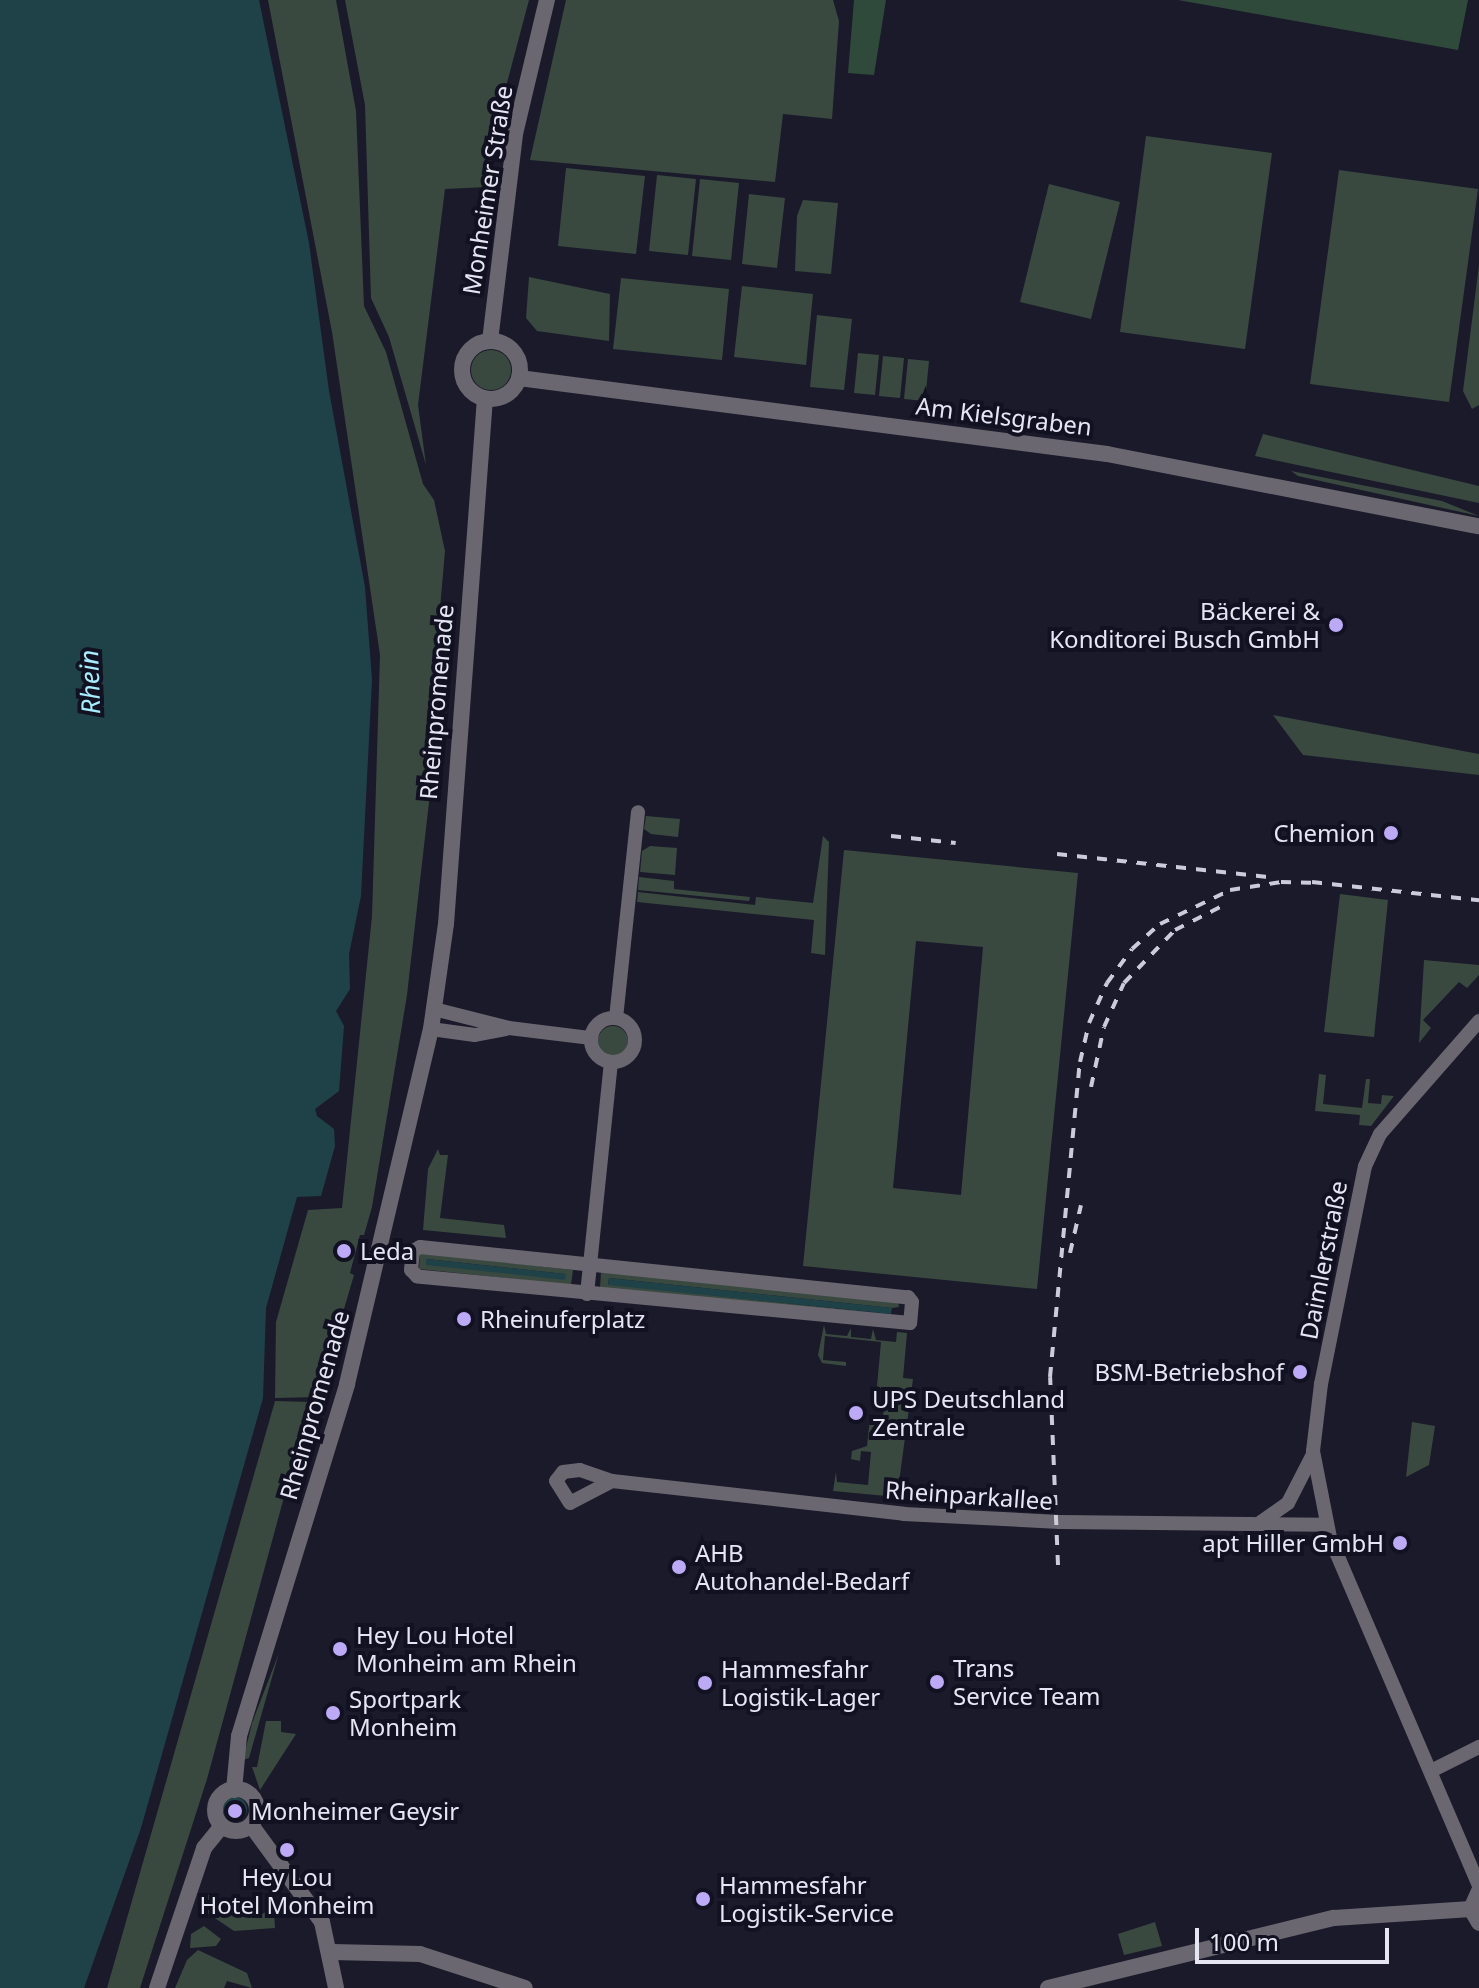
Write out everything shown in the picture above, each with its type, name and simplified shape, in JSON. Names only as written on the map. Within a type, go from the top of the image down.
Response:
[{"type":"street","name":"Monheimer Straße","points":[[490,341],[515,134],[547,0]]},
{"type":"street","points":[[490,341],[517,357],[519,378],[506,395],[485,398],[465,382],[462,364],[472,348],[490,341]]},
{"type":"street","name":"Am Kielsgraben","points":[[519,378],[1130,458],[1479,526]]},
{"type":"street","name":"Rheinpromenade","points":[[234,1790],[239,1736],[347,1384],[431,1029],[446,924],[485,398]]},
{"type":"street","points":[[616,1018],[638,812]]},
{"type":"street","points":[[434,1009],[509,1028],[591,1038]]},
{"type":"street","points":[[616,1018],[627,1023],[636,1041],[625,1059],[611,1063],[594,1052],[591,1038],[597,1026],[616,1018]]},
{"type":"street","name":"Daimlerstraße","points":[[1479,1021],[1380,1134],[1365,1166],[1321,1384],[1313,1451],[1326,1525],[1479,1885]]},
{"type":"street","points":[[431,1029],[475,1035],[509,1028]]},
{"type":"street","points":[[587,1294],[611,1063]]},
{"type":"street","points":[[420,1247],[908,1297],[911,1312],[904,1326],[587,1294],[417,1276],[411,1270],[413,1251],[420,1247]]},
{"type":"street","name":"Daimlerstraße","points":[[1256,1524],[1288,1503],[1313,1451]]},
{"type":"street","name":"Rheinparkallee","points":[[612,1481],[904,1514],[1060,1522],[1326,1525]]},
{"type":"street","points":[[1431,1771],[1479,1747]]},
{"type":"street","points":[[234,1790],[253,1798],[257,1811],[251,1825],[234,1831],[222,1826],[215,1814],[217,1801],[234,1790]]},
{"type":"street","points":[[251,1825],[322,1922],[332,1952],[336,1988]]},
{"type":"street","points":[[157,1988],[204,1848],[222,1826]]},
{"type":"street","points":[[1048,1988],[1334,1918],[1475,1916],[1479,1891]]},
{"type":"street","points":[[332,1952],[420,1954],[525,1988]]},
{"type":"shaded area","points":[[268,0],[336,0],[356,111],[364,306],[386,352],[423,484],[434,500],[445,551],[439,620],[445,662],[407,995],[372,1207],[364,1235],[360,1235],[350,1273],[354,1275],[318,1397],[275,1398],[276,1322],[308,1210],[342,1208],[372,916],[380,655],[332,332]]},
{"type":"shaded area","points":[[345,0],[529,0],[495,128],[487,187],[445,189],[418,405],[426,465],[389,337],[371,298],[365,105]]},
{"type":"shaded area","points":[[566,0],[833,0],[839,21],[832,119],[783,114],[775,182],[530,160]]},
{"type":"shaded area","points":[[854,0],[886,0],[874,75],[848,73]]},
{"type":"shaded area","points":[[1178,0],[1468,0],[1458,50]]},
{"type":"shaded area","points":[[1146,136],[1272,153],[1245,349],[1120,332]]},
{"type":"shaded area","points":[[566,168],[645,176],[636,254],[558,246]]},
{"type":"shaded area","points":[[1339,170],[1478,189],[1449,402],[1310,384]]},
{"type":"shaded area","points":[[657,175],[696,179],[688,255],[649,251]]},
{"type":"shaded area","points":[[700,179],[739,183],[731,260],[692,256]]},
{"type":"shaded area","points":[[1049,184],[1120,202],[1091,319],[1020,302]]},
{"type":"shaded area","points":[[749,194],[785,198],[777,268],[742,264]]},
{"type":"shaded area","points":[[803,200],[838,203],[831,274],[795,271],[797,216]]},
{"type":"shaded area","points":[[1479,265],[1479,405],[1472,409],[1463,391]]},
{"type":"shaded area","points":[[529,277],[610,294],[609,341],[537,331],[526,318]]},
{"type":"shaded area","points":[[621,278],[729,289],[722,360],[613,349]]},
{"type":"shaded area","points":[[742,286],[813,294],[806,365],[734,357]]},
{"type":"shaded area","points":[[817,315],[852,319],[844,390],[810,387]]},
{"type":"shaded area","points":[[491,350],[505,356],[511,370],[505,384],[491,390],[477,384],[471,370],[477,356]]},
{"type":"shaded area","points":[[858,353],[879,355],[875,395],[854,393]]},
{"type":"shaded area","points":[[883,356],[904,358],[900,398],[879,396]]},
{"type":"shaded area","points":[[908,359],[929,361],[925,401],[904,399]]},
{"type":"shaded area","points":[[1263,434],[1479,486],[1479,503],[1255,456]]},
{"type":"shaded area","points":[[1291,471],[1442,501],[1479,516],[1298,476]]},
{"type":"shaded area","points":[[1273,715],[1479,754],[1479,775],[1303,755]]},
{"type":"shaded area","points":[[646,816],[680,819],[678,837],[651,834],[644,829]]},
{"type":"shaded area","points":[[823,836],[829,842],[825,955],[811,953],[814,920],[637,902],[638,892],[755,905],[756,897],[813,903]]},
{"type":"shaded area","points":[[650,846],[677,848],[675,875],[640,872],[642,851]]},
{"type":"shaded area","points":[[844,850],[1078,873],[1037,1289],[803,1266]],"holes":[[[916,941],[983,947],[961,1195],[893,1188]]]},
{"type":"shaded area","points":[[639,877],[674,881],[674,889],[750,897],[749,901],[638,890]]},
{"type":"shaded area","points":[[1340,894],[1388,900],[1374,1037],[1324,1032]]},
{"type":"shaded area","points":[[1424,960],[1479,965],[1479,975],[1467,988],[1459,982],[1423,1020],[1431,1028],[1419,1043]]},
{"type":"shaded area","points":[[613,1026],[619,1027],[627,1035],[627,1047],[619,1055],[613,1056],[607,1055],[599,1047],[598,1041],[599,1035],[607,1027]]},
{"type":"shaded area","points":[[1319,1074],[1326,1075],[1323,1104],[1362,1108],[1366,1079],[1370,1079],[1368,1103],[1381,1104],[1382,1095],[1394,1096],[1371,1126],[1359,1125],[1360,1115],[1315,1111]]},
{"type":"shaded area","points":[[438,1149],[440,1155],[448,1155],[440,1218],[504,1225],[506,1238],[423,1230],[428,1169]]},
{"type":"shaded area","points":[[420,1253],[573,1270],[571,1285],[419,1269]],"holes":[[[427,1259],[566,1275],[426,1264]]]},
{"type":"shaded area","points":[[601,1272],[898,1302],[899,1307],[892,1308],[609,1278],[608,1284],[898,1315],[600,1288]]},
{"type":"shaded area","points":[[824,1325],[826,1334],[847,1336],[851,1328],[851,1337],[871,1339],[873,1329],[876,1340],[896,1342],[897,1332],[907,1333],[903,1378],[913,1379],[897,1497],[833,1491],[836,1472],[837,1482],[868,1485],[871,1452],[861,1451],[860,1461],[851,1459],[852,1451],[867,1446],[870,1418],[883,1419],[885,1390],[877,1386],[881,1342],[825,1336],[823,1360],[846,1362],[846,1366],[822,1363],[818,1355]]},
{"type":"shaded area","points":[[275,1401],[310,1402],[207,1779],[140,1988],[107,1988]]},
{"type":"shaded area","points":[[1412,1422],[1435,1426],[1429,1465],[1406,1477]]},
{"type":"shaded area","points":[[279,1653],[249,1758],[243,1760],[252,1723]]},
{"type":"shaded area","points":[[266,1721],[281,1721],[281,1732],[296,1734],[260,1790],[252,1767],[257,1767]]},
{"type":"shaded area","points":[[207,1894],[246,1917],[260,1915],[290,1899],[293,1904],[274,1911],[275,1928],[234,1931],[203,1910]]},
{"type":"shaded area","points":[[1155,1922],[1162,1946],[1124,1955],[1118,1934]]},
{"type":"shaded area","points":[[204,1926],[221,1939],[216,1946],[190,1948],[191,1934]]},
{"type":"shaded area","points":[[198,1950],[247,1973],[252,1988],[227,1981],[224,1988],[175,1988],[187,1960]]},
{"type":"water","name":"Rhein","points":[[0,0],[259,0],[309,243],[329,391],[365,587],[372,680],[361,896],[349,954],[350,989],[336,1011],[344,1026],[339,1091],[315,1109],[317,1116],[334,1129],[335,1146],[321,1196],[297,1197],[266,1308],[263,1398],[141,1828],[84,1988],[0,1988]]},
{"type":"water","points":[[426,1259],[566,1274],[565,1280],[426,1265]]},
{"type":"water","points":[[609,1278],[892,1308],[891,1314],[608,1285]]},
{"type":"water","name":"Monheimer Geysir","points":[[235,1797],[246,1804],[247,1809],[240,1820],[235,1821],[224,1814],[223,1809],[230,1798]]},
{"type":"railway","points":[[891,836],[956,843]]},
{"type":"railway","points":[[1057,854],[1268,877]]},
{"type":"railway","points":[[1058,1565],[1050,1377],[1080,1062],[1089,1023],[1107,983],[1132,949],[1160,924],[1230,890],[1281,882],[1321,883]]},
{"type":"railway","points":[[1312,882],[1479,900]]},
{"type":"railway","points":[[1091,1087],[1104,1027],[1124,983],[1175,930],[1228,903]]},
{"type":"railway","points":[[1070,1253],[1081,1205]]},
{"type":"place","name":"Bäckerei & Konditorei Busch GmbH","points":[[1336,625]]},
{"type":"place","name":"Chemion","points":[[1391,833]]},
{"type":"place","name":"Leda","points":[[344,1251]]},
{"type":"place","name":"Rheinuferplatz","points":[[464,1319]]},
{"type":"place","name":"BSM-Betriebshof","points":[[1300,1372]]},
{"type":"place","name":"UPS Deutschland Zentrale","points":[[856,1413]]},
{"type":"place","name":"apt Hiller GmbH","points":[[1400,1543]]},
{"type":"place","name":"AHB Autohandel-Bedarf","points":[[679,1567]]},
{"type":"place","name":"Hey Lou Hotel Monheim am Rhein","points":[[340,1649]]},
{"type":"place","name":"Trans Service Team","points":[[937,1682]]},
{"type":"place","name":"Hammesfahr Logistik-Lager","points":[[705,1683]]},
{"type":"place","name":"Sportpark Monheim","points":[[333,1713]]},
{"type":"place","name":"Monheimer Geysir","points":[[235,1811]]},
{"type":"place","name":"Hey Lou Hotel Monheim","points":[[287,1850]]},
{"type":"place","name":"Hammesfahr Logistik-Service","points":[[703,1899]]}]
